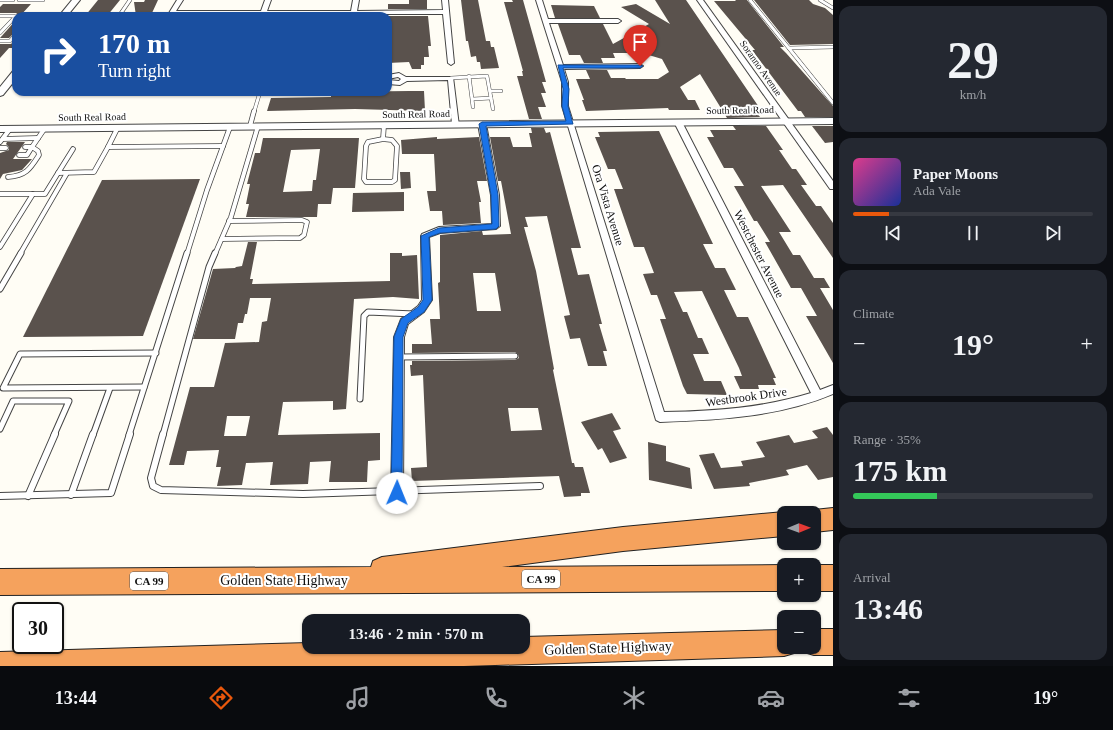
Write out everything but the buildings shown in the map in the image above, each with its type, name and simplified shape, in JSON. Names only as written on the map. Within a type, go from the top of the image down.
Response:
[{"type":"highway","points":[[821,520],[833,519]]},
{"type":"highway","points":[[298,580],[624,539],[777,525]]},
{"type":"highway","name":"Golden State Highway","points":[[0,582],[777,578]]},
{"type":"highway","points":[[821,578],[833,578]]},
{"type":"highway","points":[[821,642],[833,642]]},
{"type":"highway","name":"Golden State Highway","points":[[0,666],[777,643]]},
{"type":"street","points":[[66,12],[76,0]]},
{"type":"street","points":[[173,12],[180,0]]},
{"type":"street","points":[[263,12],[268,0]]},
{"type":"street","points":[[354,12],[356,0]]},
{"type":"street","points":[[445,0],[451,63]]},
{"type":"street","name":"Ora Vista Avenue","points":[[538,0],[566,89],[565,106],[660,417]]},
{"type":"street","name":"Soranno Avenue","points":[[700,0],[833,187]]},
{"type":"street","points":[[392,13],[446,12]]},
{"type":"street","points":[[545,21],[618,21]]},
{"type":"street","points":[[560,67],[640,66]]},
{"type":"street","points":[[0,93],[3,84],[12,76]]},
{"type":"street","points":[[392,79],[400,83],[405,79],[451,78],[456,124]]},
{"type":"street","name":"South Real Road","points":[[0,129],[833,120]]},
{"type":"street","name":"Westchester Avenue","points":[[678,122],[818,396]]},
{"type":"street","points":[[397,493],[399,337],[404,322],[421,309],[427,300],[425,236],[439,230],[496,226],[495,195],[482,124]]},
{"type":"street","name":"Westbrook Drive","points":[[660,417],[726,415],[800,401],[818,396],[833,389]]},
{"type":"lane","points":[[0,1],[13,0]]},
{"type":"lane","points":[[19,0],[43,0]]},
{"type":"lane","points":[[122,12],[130,0]]},
{"type":"lane","points":[[750,0],[833,102]]},
{"type":"lane","points":[[820,0],[831,4],[833,8]]},
{"type":"lane","points":[[0,16],[12,16]]},
{"type":"lane","points":[[0,33],[12,20]]},
{"type":"lane","points":[[0,41],[10,41],[12,39]]},
{"type":"lane","points":[[789,48],[833,48]]},
{"type":"lane","points":[[469,76],[474,107]]},
{"type":"lane","points":[[451,78],[487,76],[493,109]]},
{"type":"lane","points":[[490,91],[500,91]]},
{"type":"lane","points":[[826,93],[833,93]]},
{"type":"lane","points":[[259,96],[254,126],[229,221],[206,275],[151,478],[153,486],[161,490],[225,494],[397,493],[540,486]]},
{"type":"lane","points":[[473,98],[491,98]]},
{"type":"lane","points":[[383,139],[384,125]]},
{"type":"lane","points":[[0,496],[111,493],[207,190],[230,126]]},
{"type":"lane","points":[[58,172],[94,172],[118,127]]},
{"type":"lane","points":[[19,155],[27,155],[45,128]]},
{"type":"lane","points":[[1,141],[10,129]]},
{"type":"lane","points":[[1,141],[38,138]]},
{"type":"lane","points":[[383,139],[395,142],[397,146],[395,180],[392,182],[366,182],[364,179],[366,146],[368,142],[383,139]]},
{"type":"lane","points":[[108,147],[223,146]]},
{"type":"lane","points":[[8,177],[21,177],[27,174],[39,155],[38,151],[32,147],[25,147]]},
{"type":"lane","points":[[0,148],[6,148]]},
{"type":"lane","points":[[0,194],[45,194],[73,149]]},
{"type":"lane","points":[[0,289],[67,172]]},
{"type":"lane","points":[[0,247],[33,194]]},
{"type":"lane","points":[[222,238],[300,238],[304,235],[307,222],[302,220],[229,221]]},
{"type":"lane","points":[[360,399],[364,316],[368,312],[415,314]]},
{"type":"lane","points":[[144,388],[3,388],[20,354],[156,353]]},
{"type":"lane","points":[[399,357],[515,356]]},
{"type":"lane","points":[[71,495],[110,388]]},
{"type":"lane","points":[[0,429],[13,401],[70,401],[28,496]]},
{"type":"route","points":[[397,493],[399,337],[404,322],[421,309],[427,300],[424,247],[425,236],[439,230],[496,226],[495,195],[482,124],[570,123],[565,106],[565,82],[560,67],[640,66]]}]
